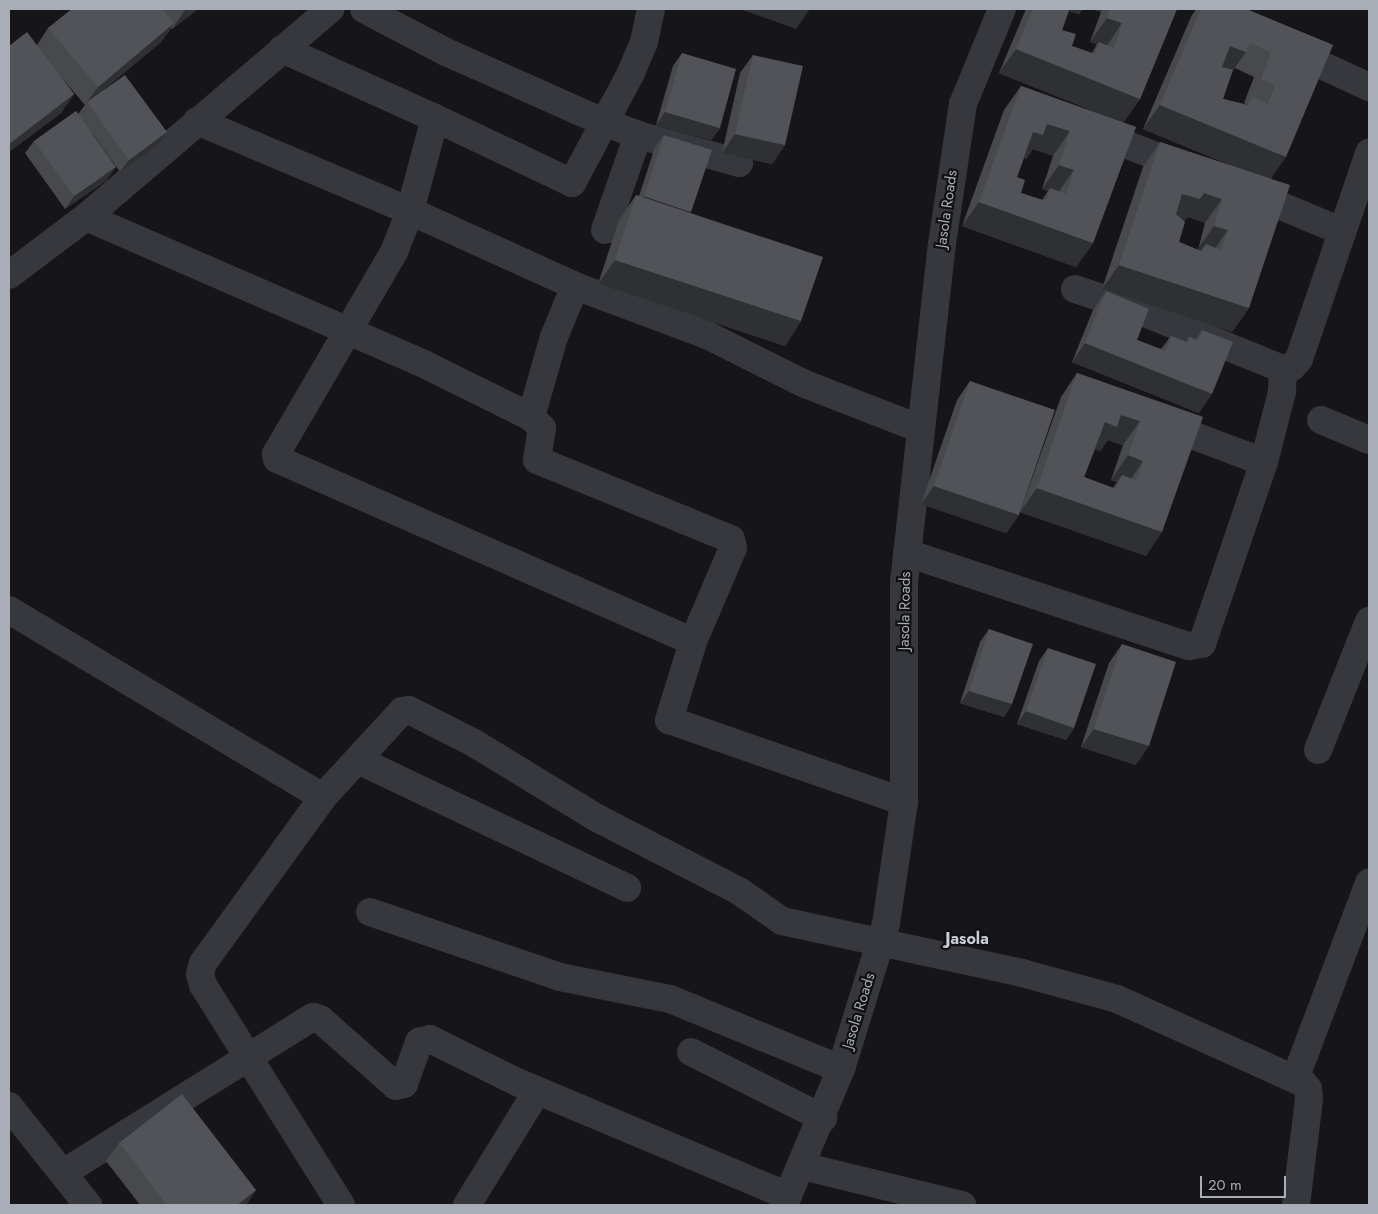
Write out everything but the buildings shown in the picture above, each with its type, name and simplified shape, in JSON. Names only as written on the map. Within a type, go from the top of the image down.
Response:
[{"type":"street","points":[[9,275],[86,217],[330,9]]},
{"type":"street","points":[[364,9],[454,56],[603,122],[638,135],[739,162]]},
{"type":"street","points":[[282,49],[435,118],[572,183],[644,42],[651,9]]},
{"type":"street","name":"Jasola Roads","points":[[786,1200],[823,1118],[841,1069],[886,924],[904,802],[904,582],[942,244],[963,104],[1002,9]]},
{"type":"street","points":[[1270,42],[1369,88]]},
{"type":"street","points":[[435,118],[410,211],[394,252],[276,454],[277,459],[693,642]]},
{"type":"street","points":[[197,121],[410,211],[575,286],[699,332],[805,384],[921,429]]},
{"type":"street","points":[[1066,121],[1341,231]]},
{"type":"street","points":[[605,230],[638,135]]},
{"type":"street","points":[[1075,289],[1135,309],[1283,369],[1292,366],[1299,359],[1369,153]]},
{"type":"street","points":[[86,217],[426,365],[531,417],[542,428],[537,460],[731,539],[733,548],[693,642],[668,715],[672,724],[904,802]]},
{"type":"street","points":[[531,417],[554,337],[575,286]]},
{"type":"street","points":[[907,553],[1196,646],[1207,637],[1264,462],[1282,392],[1283,369]]},
{"type":"street","points":[[1138,415],[1264,462]]},
{"type":"street","points":[[1321,420],[1369,440]]},
{"type":"street","points":[[9,610],[323,797]]},
{"type":"street","points":[[1318,750],[1369,621]]},
{"type":"street","points":[[341,1205],[203,985],[200,974],[203,963],[323,797],[402,711],[415,712],[474,743],[597,818],[739,891],[782,921],[880,944],[1022,973],[1117,999],[1306,1085],[1308,1099],[1296,1205]]},
{"type":"street","points":[[358,760],[627,888]]},
{"type":"street","points":[[1295,1079],[1369,883]]},
{"type":"street","points":[[370,912],[560,977],[670,999],[841,1069]]},
{"type":"street","points":[[63,1173],[316,1017],[396,1086],[404,1084],[419,1042],[430,1039],[537,1091],[786,1200]]},
{"type":"street","points":[[691,1052],[823,1118]]},
{"type":"street","points":[[467,1205],[537,1091]]},
{"type":"street","points":[[9,1106],[88,1205]]},
{"type":"street","points":[[802,1166],[962,1205]]},
{"type":"district","name":"Jasola","points":[[967,939]]}]
